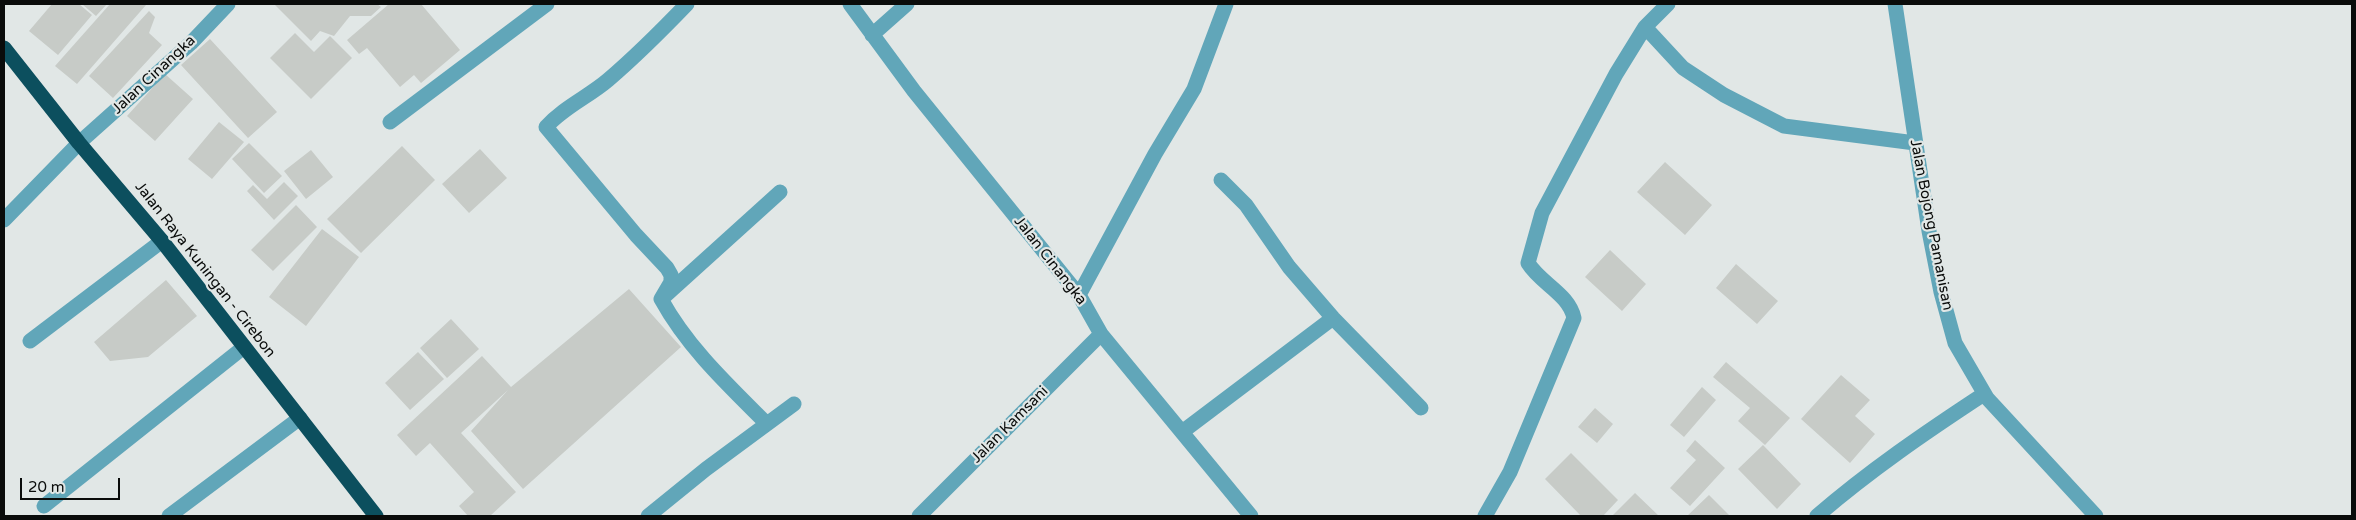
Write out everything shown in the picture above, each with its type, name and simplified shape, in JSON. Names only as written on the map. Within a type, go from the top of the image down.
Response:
[{"type":"highway","name":"Jalan Raya Kuningan - Cirebon","points":[[4,48],[79,143],[162,241],[376,516]]},
{"type":"street","name":"Jalan Cinangka","points":[[4,220],[79,143],[190,43],[228,4]]},
{"type":"street","points":[[390,122],[547,4]]},
{"type":"street","points":[[661,299],[671,282],[668,268],[636,235],[546,127],[559,113],[606,81],[642,49],[686,4]]},
{"type":"street","name":"Jalan Cinangka","points":[[850,4],[914,91],[1079,295],[1101,334],[1252,516]]},
{"type":"street","points":[[872,35],[907,4]]},
{"type":"street","points":[[1079,295],[1155,154],[1194,89],[1226,4]]},
{"type":"street","points":[[1485,516],[1510,472],[1574,318],[1572,308],[1567,300],[1534,273],[1528,263],[1542,213],[1616,74],[1645,27],[1668,4]]},
{"type":"street","name":"Jalan Bojong Pamanisan","points":[[1896,4],[1915,143],[1941,292],[1956,343],[1984,394],[2096,516]]},
{"type":"street","points":[[1645,27],[1683,68],[1724,95],[1784,126],[1915,143]]},
{"type":"street","points":[[1221,180],[1246,205],[1289,266],[1333,318],[1421,408]]},
{"type":"street","points":[[661,299],[780,192]]},
{"type":"street","points":[[30,341],[162,241]]},
{"type":"street","points":[[661,299],[676,325],[698,354],[767,424]]},
{"type":"street","points":[[1182,432],[1333,318]]},
{"type":"street","name":"Jalan Kamsani","points":[[919,516],[1101,334]]},
{"type":"street","points":[[44,506],[244,347]]},
{"type":"street","points":[[1817,516],[1898,453],[1984,394]]},
{"type":"street","points":[[648,516],[706,469],[794,404]]},
{"type":"street","points":[[169,516],[300,418]]},
{"type":"building","points":[[52,4],[79,4],[92,15],[58,55],[29,31]]},
{"type":"building","points":[[82,4],[107,4],[96,16]]},
{"type":"building","points":[[110,4],[146,5],[77,84],[55,66]]},
{"type":"building","points":[[274,4],[377,4],[381,7],[371,16],[350,16],[334,36],[320,31],[311,41]]},
{"type":"building","points":[[389,4],[421,4],[460,50],[421,83],[414,75],[400,87],[367,48],[359,54],[347,40]]},
{"type":"building","points":[[149,11],[155,17],[149,33],[162,45],[113,98],[89,76]]},
{"type":"building","points":[[295,33],[314,52],[330,36],[352,58],[311,99],[270,58]]},
{"type":"building","points":[[210,39],[277,112],[248,138],[181,65]]},
{"type":"building","points":[[165,74],[193,99],[155,141],[127,116]]},
{"type":"building","points":[[219,122],[244,142],[212,179],[188,159]]},
{"type":"building","points":[[249,143],[282,176],[264,193],[232,159]]},
{"type":"building","points":[[402,146],[435,180],[361,253],[327,219]]},
{"type":"building","points":[[480,149],[507,178],[469,213],[442,184]]},
{"type":"building","points":[[311,150],[333,177],[306,199],[284,171]]},
{"type":"building","points":[[1665,162],[1712,205],[1685,235],[1637,192]]},
{"type":"building","points":[[284,182],[298,196],[274,220],[247,191],[253,185],[267,199]]},
{"type":"building","points":[[296,205],[317,227],[273,271],[251,250]]},
{"type":"building","points":[[322,229],[359,257],[306,326],[269,297]]},
{"type":"building","points":[[1610,250],[1646,284],[1622,311],[1585,277]]},
{"type":"building","points":[[1736,264],[1778,301],[1757,324],[1716,288]]},
{"type":"building","points":[[166,280],[197,316],[148,357],[110,361],[94,342]]},
{"type":"building","points":[[629,289],[681,347],[523,489],[471,431],[508,390],[461,433],[516,492],[490,516],[468,516],[459,506],[474,492],[430,443],[416,456],[397,435],[482,356],[511,387]]},
{"type":"building","points":[[451,319],[479,349],[447,378],[420,348]]},
{"type":"building","points":[[418,352],[444,379],[410,410],[385,383]]},
{"type":"building","points":[[1726,362],[1790,418],[1765,445],[1738,421],[1750,408],[1713,377]]},
{"type":"building","points":[[1841,375],[1870,400],[1855,416],[1875,434],[1850,463],[1801,419]]},
{"type":"building","points":[[1702,387],[1716,400],[1684,437],[1670,425]]},
{"type":"building","points":[[1595,408],[1613,424],[1597,443],[1578,427]]},
{"type":"building","points":[[1695,440],[1725,468],[1690,506],[1670,488],[1696,460],[1686,451]]},
{"type":"building","points":[[1763,445],[1801,484],[1777,509],[1738,469]]},
{"type":"building","points":[[1571,453],[1618,500],[1603,516],[1581,516],[1545,479]]},
{"type":"building","points":[[1635,493],[1659,516],[1612,516]]},
{"type":"building","points":[[1709,495],[1730,516],[1687,516]]}]
